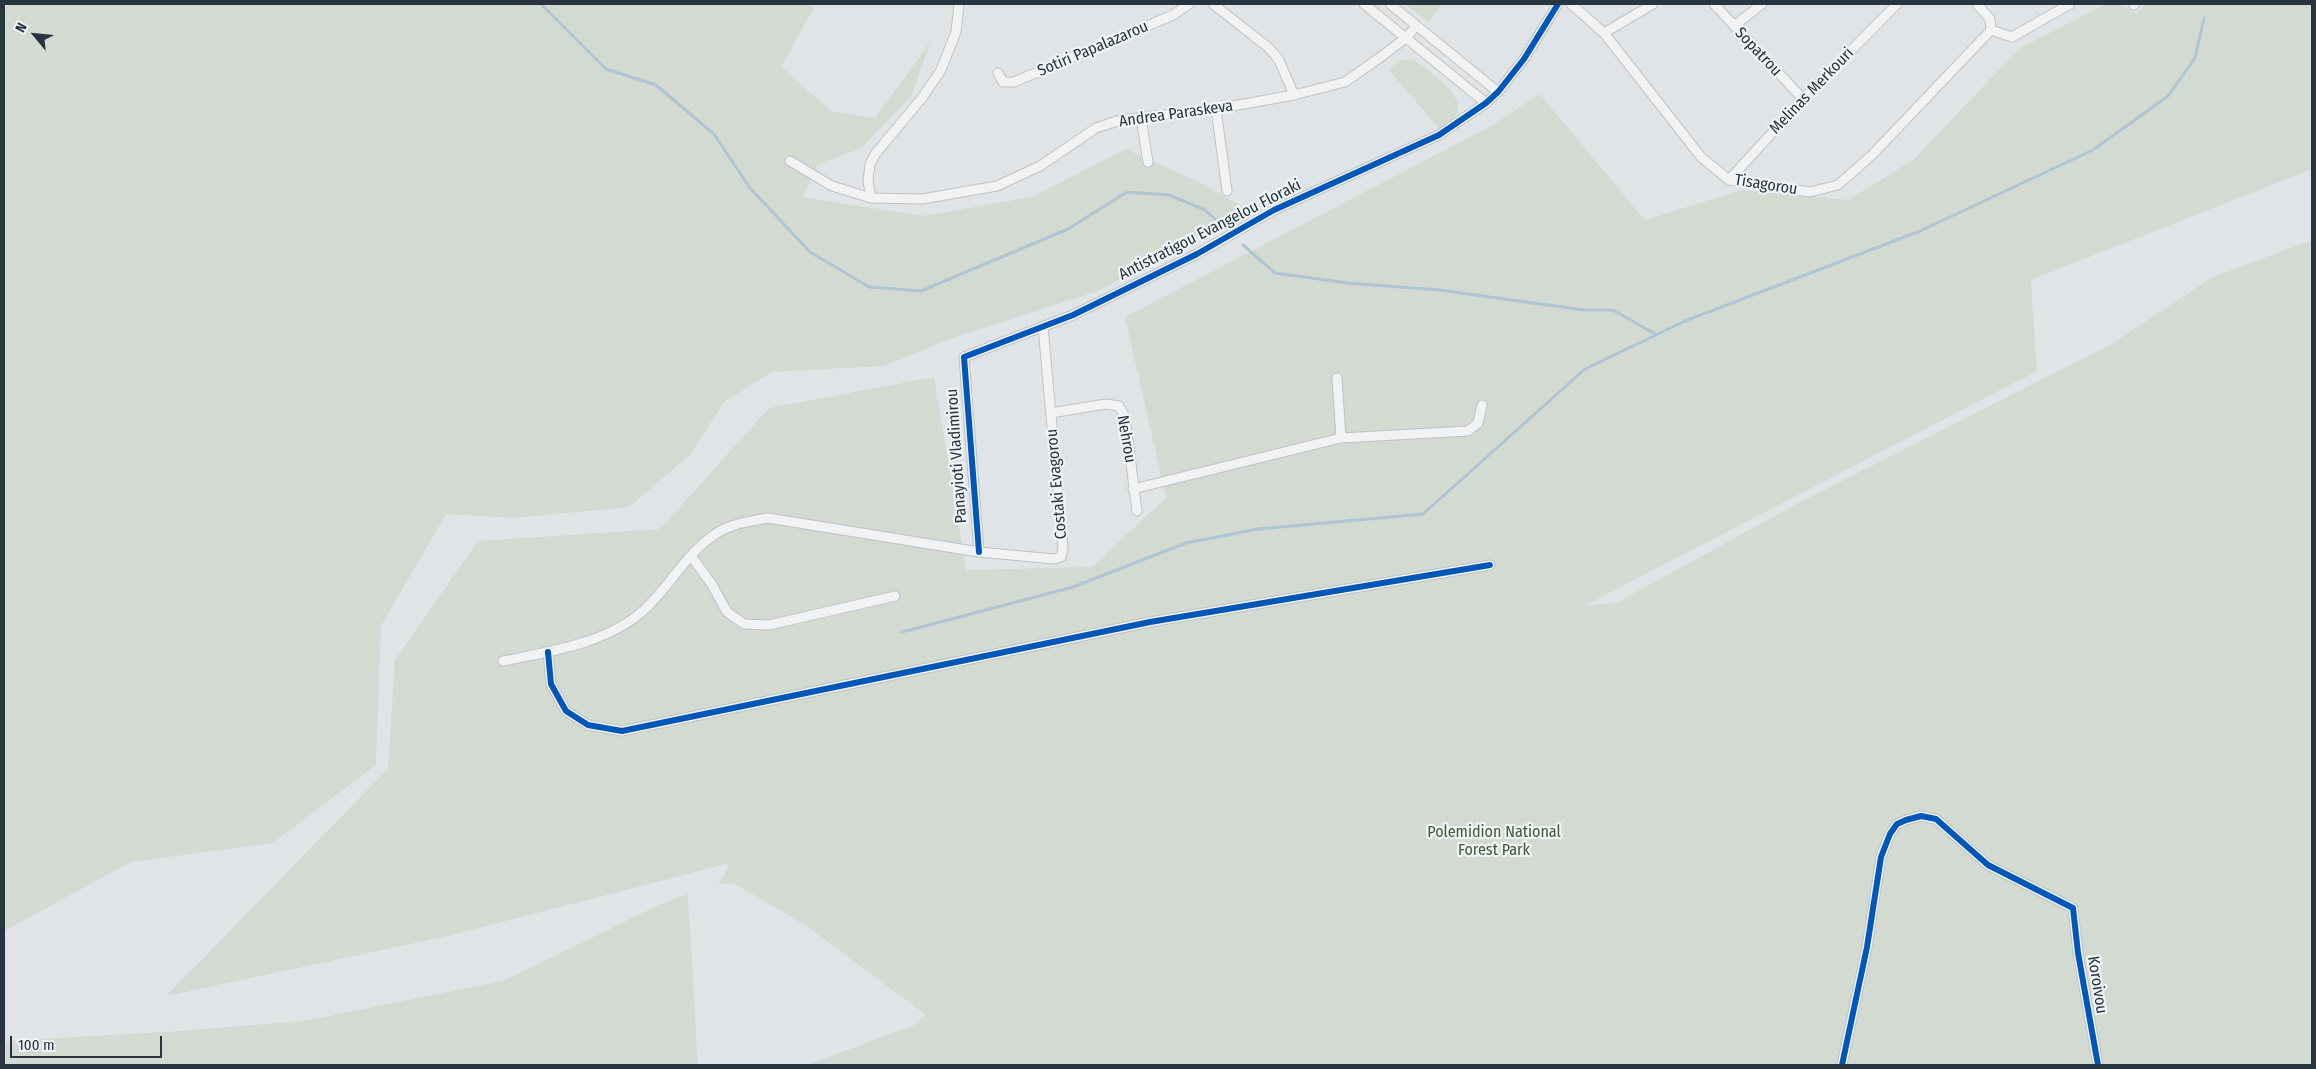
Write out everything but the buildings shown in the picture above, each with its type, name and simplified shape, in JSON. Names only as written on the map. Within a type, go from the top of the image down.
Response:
[{"type":"street","points":[[871,198],[868,181],[870,164],[876,153],[922,98],[941,70],[956,32],[959,4]]},
{"type":"street","name":"Sotiri Papalazarou","points":[[998,74],[1003,82],[1014,82],[1173,15],[1189,4]]},
{"type":"street","points":[[1213,4],[1269,48],[1279,60],[1294,95]]},
{"type":"street","points":[[1364,4],[1486,103]]},
{"type":"street","points":[[1390,4],[1498,92]]},
{"type":"street","name":"Antistratigou Evangelou Floraki","points":[[964,358],[1073,315],[1198,254],[1274,210],[1439,135],[1486,103],[1498,92],[1524,59],[1558,4]]},
{"type":"street","name":"Tisagorou","points":[[1571,4],[1604,33],[1701,158],[1729,180],[1810,192],[1838,185],[1872,155],[1991,30]]},
{"type":"street","points":[[1604,33],[1653,4]]},
{"type":"street","name":"Sopatrou","points":[[1714,4],[1803,99]]},
{"type":"street","points":[[1734,26],[1762,4]]},
{"type":"street","name":"Melinas Merkouri","points":[[1729,180],[1803,99],[1897,4]]},
{"type":"street","points":[[1977,4],[1990,20],[1991,30],[2012,37],[2070,4]]},
{"type":"street","name":"Andrea Paraskeva","points":[[790,161],[832,186],[871,198],[922,199],[997,186],[1040,166],[1096,128],[1120,120],[1216,109],[1294,95],[1345,82],[1374,63],[1406,37],[1416,26]]},
{"type":"street","points":[[1216,109],[1227,191]]},
{"type":"street","points":[[1141,118],[1148,162]]},
{"type":"street","name":"Costaki Evagorou","points":[[978,552],[1054,559],[1061,557],[1063,548],[1043,327]]},
{"type":"street","name":"Panayioti Vladimirou","points":[[964,358],[978,552]]},
{"type":"street","points":[[1337,378],[1341,438]]},
{"type":"street","name":"Nehrou","points":[[1051,413],[1106,404],[1119,406],[1125,417],[1133,489],[1138,511]]},
{"type":"street","points":[[1133,489],[1341,438],[1468,430],[1478,423],[1482,405]]},
{"type":"street","points":[[503,661],[548,652],[611,632],[644,610],[691,556],[714,535],[740,523],[768,518],[978,552]]},
{"type":"street","points":[[691,556],[711,583],[727,612],[744,624],[768,625],[895,596]]},
{"type":"street","points":[[548,652],[551,684],[566,711],[588,725],[622,731],[1150,622],[1490,565]]},
{"type":"street","name":"Koroivou","points":[[1842,1065],[1866,957],[1881,857],[1890,834],[1897,824],[1921,816],[1936,819],[1988,864],[2073,908],[2078,953],[2098,1065]]},
{"type":"green space","points":[[4,4],[807,4],[814,8],[781,67],[831,111],[875,118],[931,41],[911,97],[860,149],[818,164],[803,197],[922,216],[1032,197],[1126,149],[1203,184],[1248,210],[1098,291],[950,339],[884,366],[772,372],[724,402],[690,455],[629,507],[514,518],[446,514],[381,626],[376,765],[273,843],[131,862],[4,931]]},
{"type":"green space","points":[[1405,4],[1443,4],[1428,22]]},
{"type":"green space","name":"Polemidion National Forest Park","points":[[2106,4],[2119,4],[2136,14],[2146,4],[2312,4],[2312,169],[2031,280],[2037,371],[1584,606],[1618,602],[1804,500],[2108,346],[2213,277],[2312,240],[2312,1065],[807,1065],[914,1025],[926,1015],[807,926],[733,883],[719,884],[730,863],[448,936],[166,996],[388,769],[395,660],[478,541],[660,529],[769,408],[934,377],[966,570],[1092,567],[1166,498],[1125,317],[1493,125],[1540,94],[1645,220],[1742,190],[1848,200],[1913,160],[2020,48]]},
{"type":"green space","points":[[1413,59],[1446,86],[1453,94],[1457,103],[1458,111],[1453,120],[1440,130],[1389,70],[1399,61]]},
{"type":"green space","points":[[688,894],[698,1065],[4,1065],[4,1041],[181,1031],[304,1021],[503,981],[663,903]]},
{"type":"waterway","points":[[541,4],[606,69],[656,85],[714,134],[750,188],[810,252],[869,287],[921,291],[1068,229],[1127,192],[1169,195],[1205,210],[1225,228]]},
{"type":"waterway","points":[[902,632],[1073,587],[1186,543],[1258,529],[1423,514],[1585,369],[1685,321],[1920,231],[2093,150],[2168,96],[2195,58],[2204,18]]},
{"type":"waterway","points":[[1243,245],[1275,273],[1348,283],[1439,290],[1584,310],[1613,310],[1657,335]]},
{"type":"cycle path","points":[[979,552],[964,357],[1073,315],[1197,254],[1274,210],[1439,135],[1486,103],[1498,92],[1524,59],[1558,4]]},
{"type":"cycle path","points":[[548,652],[551,684],[566,711],[588,725],[622,731],[1150,622],[1490,565]]},
{"type":"cycle path","points":[[1842,1065],[1867,947],[1881,857],[1890,834],[1897,824],[1921,816],[1936,819],[1988,865],[2073,908],[2078,953],[2098,1065]]}]
